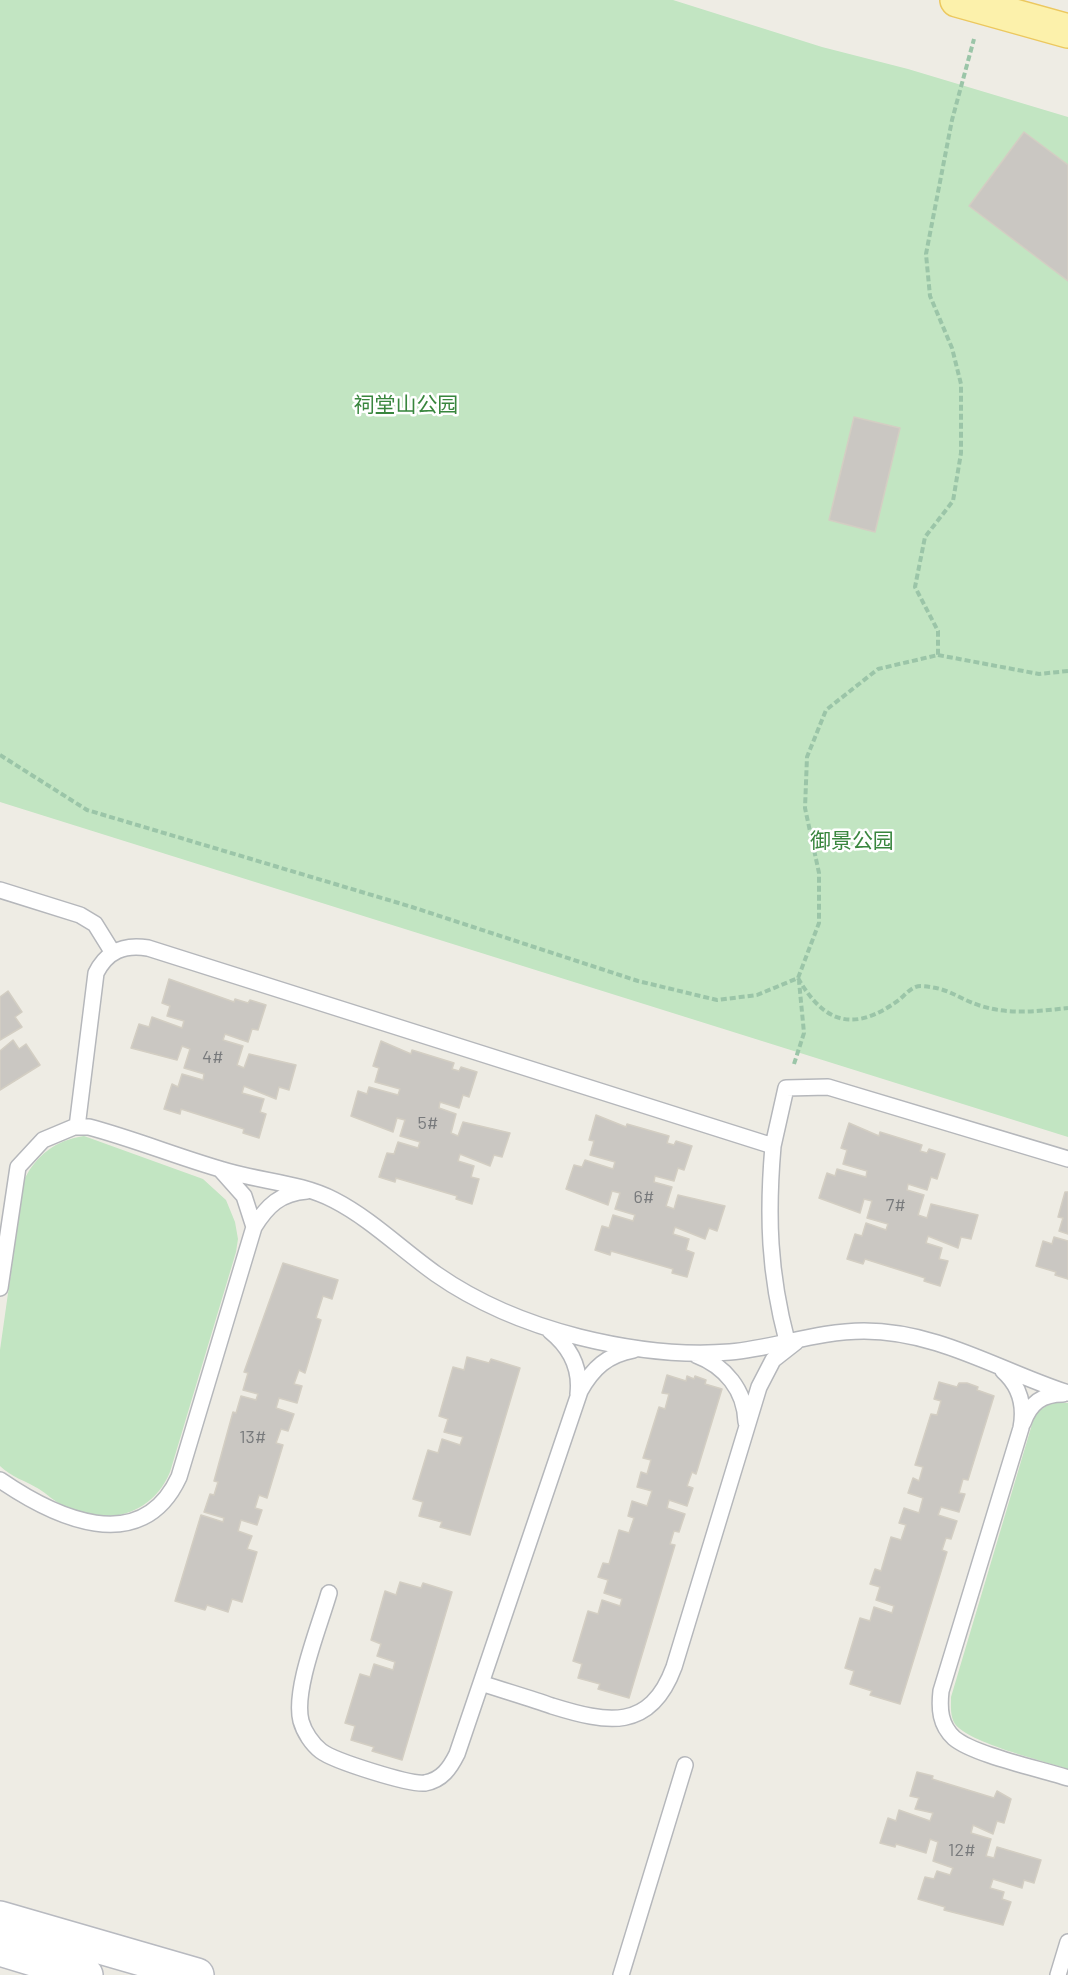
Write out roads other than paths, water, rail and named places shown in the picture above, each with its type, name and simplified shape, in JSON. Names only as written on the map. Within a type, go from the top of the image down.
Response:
[{"type":"main road","points":[[970,4],[1068,31]]},
{"type":"street","points":[[0,1918],[197,1975]]},
{"type":"street","points":[[0,1949],[86,1975]]},
{"type":"lane","points":[[0,890],[80,915],[95,924],[113,953]]},
{"type":"lane","points":[[77,1126],[93,984],[100,966],[113,953],[125,946],[148,948],[773,1146]]},
{"type":"lane","points":[[787,1341],[770,1261],[768,1223],[773,1146],[786,1088],[828,1087],[1068,1159]]},
{"type":"lane","points":[[0,1288],[18,1167],[43,1140],[62,1130],[77,1126],[113,1134],[220,1168],[316,1190],[338,1202],[438,1275],[471,1295],[510,1315],[547,1329],[649,1349],[691,1353],[730,1352],[833,1333],[886,1333],[928,1339],[1068,1394]]},
{"type":"lane","points":[[220,1168],[244,1196],[254,1227]]},
{"type":"lane","points":[[0,1480],[58,1514],[79,1522],[112,1524],[132,1522],[156,1509],[173,1490],[179,1478],[254,1227],[265,1208],[281,1197],[316,1190]]},
{"type":"lane","points":[[547,1329],[562,1341],[575,1362],[579,1385],[577,1400]]},
{"type":"lane","points":[[482,1683],[603,1720],[628,1716],[652,1704],[668,1684],[674,1667],[766,1371],[782,1352],[803,1338]]},
{"type":"lane","points":[[329,1593],[299,1700],[301,1720],[305,1731],[312,1742],[328,1755],[418,1783],[435,1780],[451,1767],[458,1754],[577,1400],[587,1379],[600,1364],[617,1354],[649,1349]]},
{"type":"lane","points":[[691,1353],[716,1365],[735,1385],[744,1408],[745,1434]]},
{"type":"lane","points":[[994,1364],[1006,1374],[1019,1392],[1023,1414],[1021,1428]]},
{"type":"lane","points":[[1068,1394],[1052,1394],[1037,1401],[1026,1414],[941,1691],[940,1714],[949,1732],[965,1745],[1068,1778]]},
{"type":"lane","points":[[621,1975],[685,1765]]},
{"type":"lane","points":[[1058,1975],[1068,1942]]},
{"type":"park label","name":"祠堂山公园","points":[[406,405]]},
{"type":"park label","name":"御景公园","points":[[852,841]]}]
